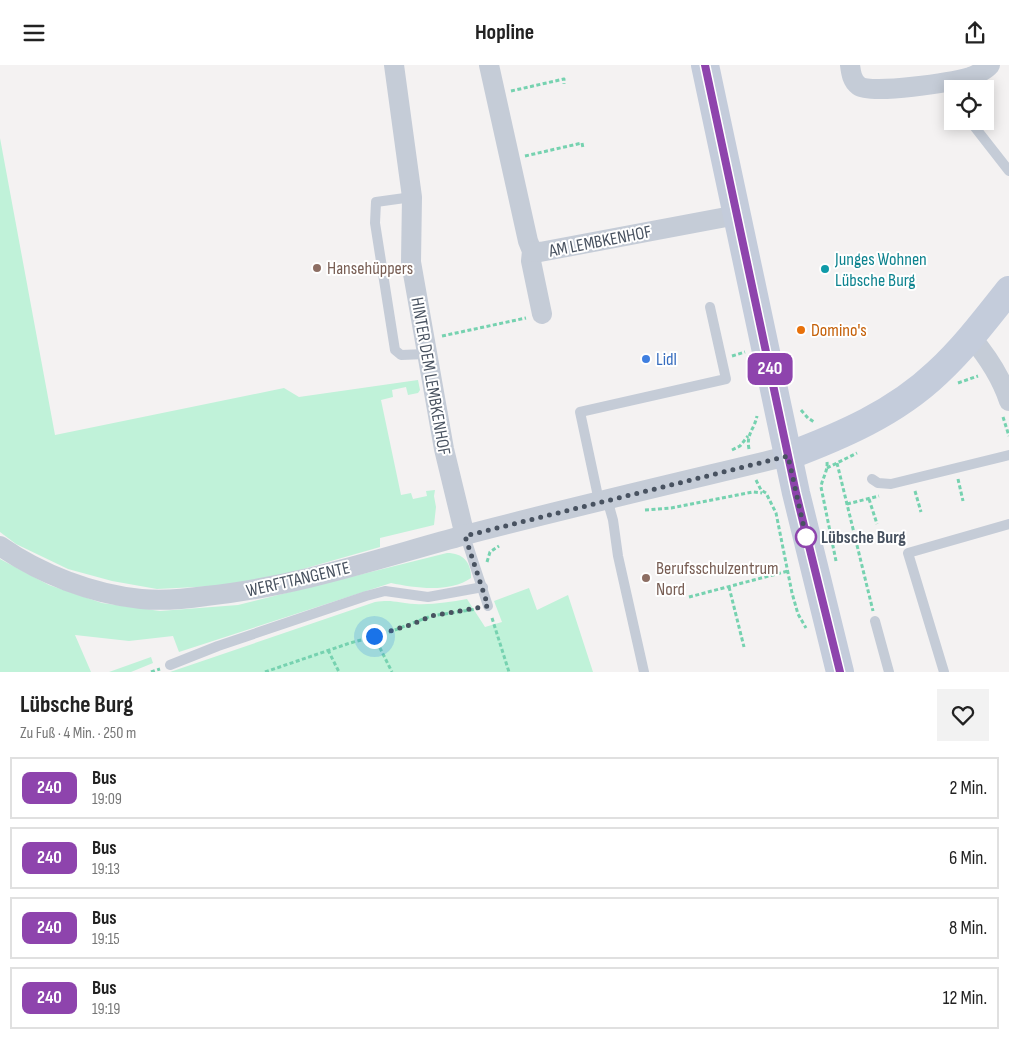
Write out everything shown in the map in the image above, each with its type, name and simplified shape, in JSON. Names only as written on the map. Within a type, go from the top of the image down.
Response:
[{"type":"street","name":"HINTER DEM LEMBKENHOF","points":[[394,65],[412,197],[411,262],[444,449],[465,536]]},
{"type":"street","name":"AM LEMBKENHOF","points":[[489,65],[528,241],[532,251],[540,252],[737,215]]},
{"type":"street","points":[[705,65],[788,456],[840,672]]},
{"type":"street","points":[[850,65],[854,80],[864,89],[895,89],[971,77],[990,65]]},
{"type":"street","points":[[532,251],[531,261],[542,315]]},
{"type":"street","points":[[788,456],[863,425],[902,401],[935,375],[972,337],[1009,290]]},
{"type":"street","points":[[972,337],[999,377],[1009,401]]},
{"type":"street","name":"WERFTTANGENTE","points":[[0,546],[12,555],[51,574],[102,593],[142,599],[178,599],[238,593],[292,583],[465,536],[788,456]]},
{"type":"lane","points":[[977,130],[1009,171]]},
{"type":"lane","points":[[412,197],[376,202],[375,223],[395,350],[401,355],[425,347]]},
{"type":"lane","points":[[644,672],[618,556],[613,520],[603,501],[580,412],[726,379],[710,307]]},
{"type":"lane","points":[[872,479],[878,483],[891,484],[1009,455]]},
{"type":"lane","points":[[944,672],[908,553],[1009,524]]},
{"type":"lane","points":[[465,536],[488,606]]},
{"type":"lane","points":[[170,665],[218,646],[385,591],[428,597],[483,587]]},
{"type":"lane","points":[[875,621],[889,672]]},
{"type":"path","points":[[496,94],[535,88],[564,79],[564,84]]},
{"type":"path","points":[[510,159],[582,143],[583,148]]},
{"type":"path","points":[[549,150],[550,155]]},
{"type":"path","points":[[425,347],[542,315]]},
{"type":"path","points":[[837,463],[875,621]]},
{"type":"path","points":[[957,478],[963,501]]},
{"type":"path","points":[[914,488],[921,512]]},
{"type":"path","points":[[870,499],[877,524]]},
{"type":"path","points":[[689,597],[788,571]]},
{"type":"path","points":[[729,587],[744,647]]},
{"type":"path","points":[[265,672],[413,624],[431,616],[488,606],[509,672]]},
{"type":"path","points":[[374,636],[392,672]]},
{"type":"path","points":[[328,650],[339,672]]},
{"type":"green space","points":[[0,138],[55,435],[284,388],[299,397],[418,380],[420,390],[418,393],[408,395],[406,387],[392,390],[393,397],[381,400],[401,495],[411,493],[413,499],[427,496],[426,491],[435,490],[434,525],[380,538],[380,547],[275,577],[216,586],[157,589],[112,581],[68,569],[16,544],[0,532]]},
{"type":"green space","points":[[453,553],[465,559],[470,567],[471,578],[453,586],[432,588],[391,583],[179,652],[173,636],[129,641],[75,635],[91,672],[0,672],[0,559],[49,585],[102,603],[160,611],[238,605]]},
{"type":"green space","points":[[529,588],[537,610],[568,595],[593,672],[170,672],[381,601],[428,604],[467,599],[485,627],[502,622],[494,601]]},
{"type":"green space","points":[[151,657],[153,663],[131,672],[109,672]]},
{"type":"bus line","name":"240","points":[[705,65],[796,493],[840,672]]},
{"type":"place","name":"Hansehüppers","points":[[317,268]]},
{"type":"place","name":"Junges Wohnen Lübsche Burg","points":[[825,269]]},
{"type":"place","name":"Domino's","points":[[801,330]]},
{"type":"place","name":"Lidl","points":[[646,359]]},
{"type":"place","name":"Lübsche Burg","points":[[806,537]]},
{"type":"place","name":"Berufsschulzentrum Nord","points":[[646,578]]},
{"type":"route","points":[[374,636],[413,624],[431,616],[488,606],[465,536],[607,499],[788,456],[806,537]]}]
